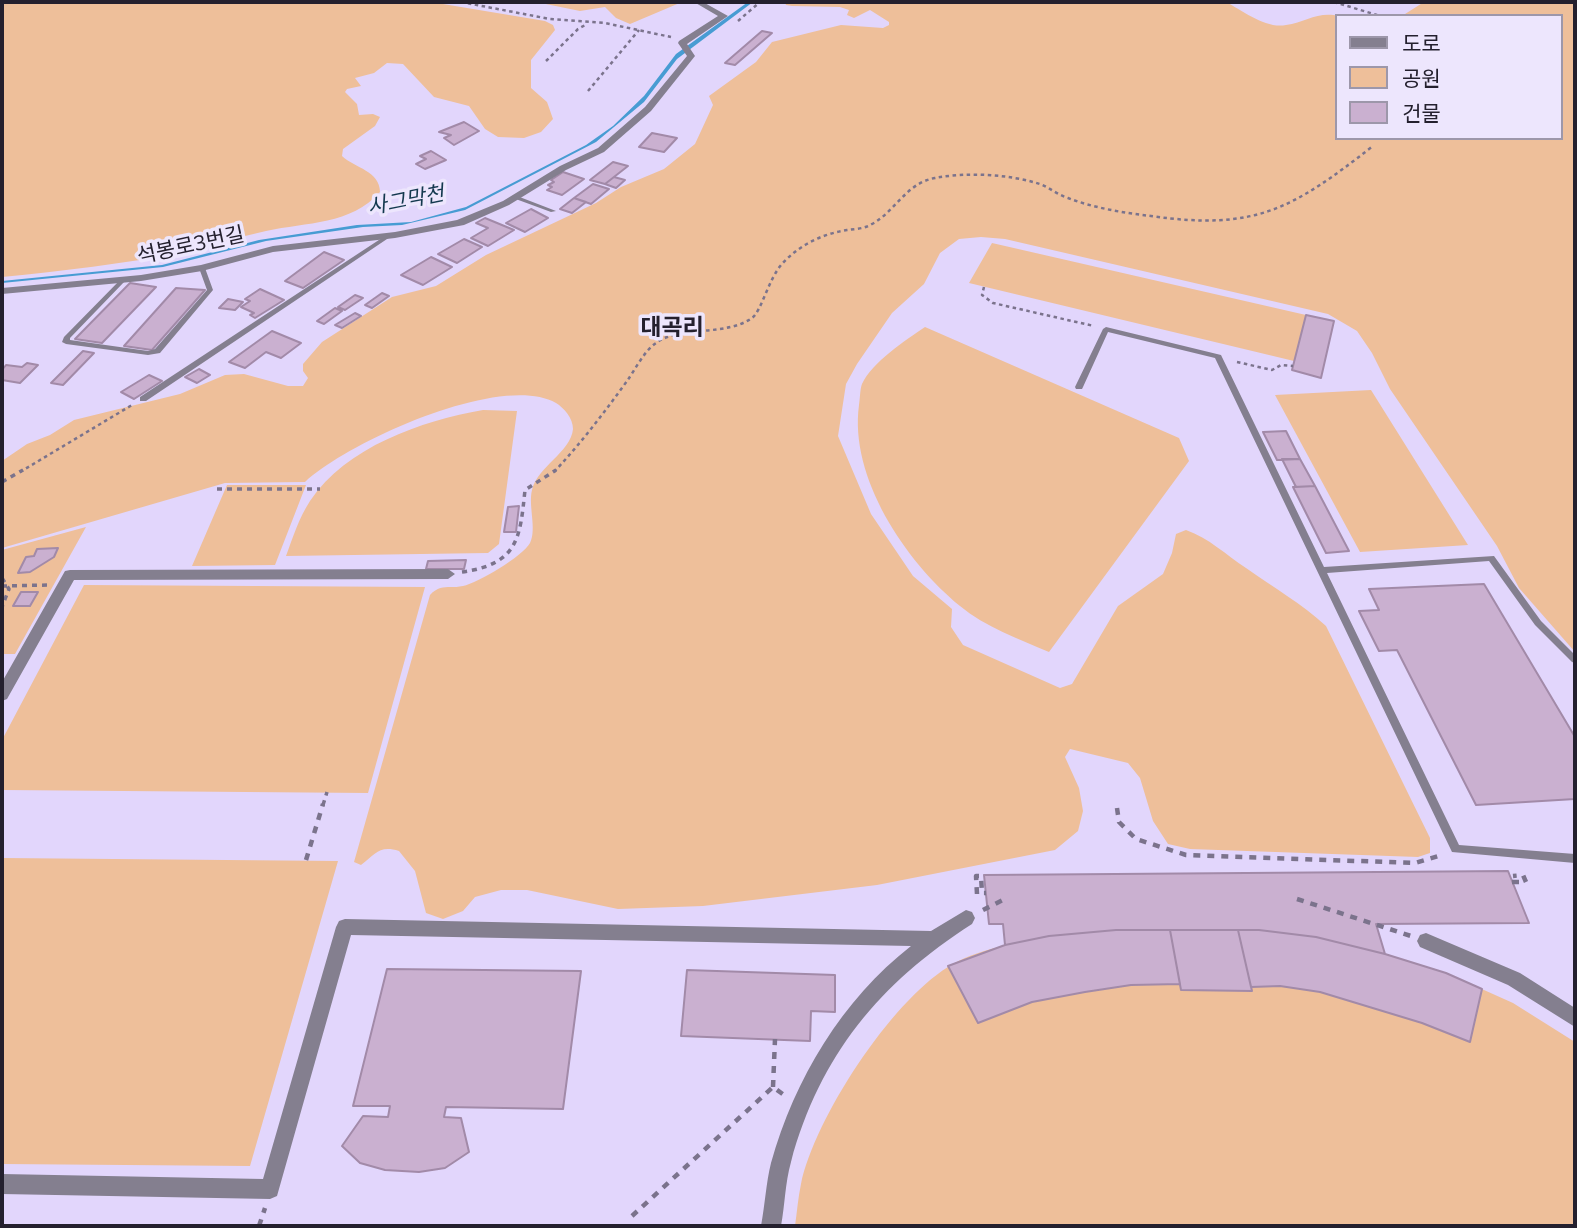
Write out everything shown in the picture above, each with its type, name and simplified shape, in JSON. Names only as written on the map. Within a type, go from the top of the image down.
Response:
[{"type":"street","points":[[682,43],[724,16],[698,2]]},
{"type":"street","name":"석봉로3번길","points":[[2,290],[123,280],[202,268],[273,249],[388,236],[460,223],[515,197],[601,149],[648,109],[691,56],[682,43]]},
{"type":"street","points":[[2,695],[67,580],[448,574]]},
{"type":"street","points":[[771,1226],[780,1165],[801,1105],[851,1016],[887,975],[930,938],[966,918]]},
{"type":"street","points":[[2,1184],[270,1189],[345,927],[930,938]]},
{"type":"street","points":[[1426,941],[1514,979],[1575,1018]]},
{"type":"lane","points":[[515,197],[553,211]]},
{"type":"lane","name":"석봉로3번길","points":[[143,399],[388,236]]},
{"type":"lane","points":[[123,280],[66,338],[66,342],[148,353],[157,351],[210,290],[202,268]]},
{"type":"lane","points":[[1079,387],[1106,329],[1218,357],[1457,849],[1575,859]]},
{"type":"lane","points":[[1321,570],[1491,558],[1538,623],[1575,660]]},
{"type":"path","points":[[461,2],[561,20],[596,22],[671,37],[682,43]]},
{"type":"path","points":[[1334,2],[1374,14]]},
{"type":"path","points":[[546,61],[578,29],[596,22]]},
{"type":"path","points":[[588,91],[639,30]]},
{"type":"path","points":[[448,574],[471,572],[512,548],[520,537],[525,490],[551,475],[584,440],[656,343],[674,336],[728,328],[749,321],[760,312],[764,304],[764,293],[782,264],[798,250],[826,234],[866,228],[876,222],[919,181],[965,177],[1019,180],[1040,184],[1066,198],[1085,204],[1156,216],[1226,222],[1255,217],[1277,209],[1336,176],[1373,146]]},
{"type":"path","points":[[984,287],[982,295],[993,303],[1106,329]]},
{"type":"path","points":[[1218,357],[1272,370],[1281,365],[1293,366]]},
{"type":"path","points":[[2,482],[143,399]]},
{"type":"path","points":[[217,489],[320,489]]},
{"type":"path","points":[[2,578],[8,585],[8,594],[2,607]]},
{"type":"path","points":[[2,586],[67,580]]},
{"type":"path","points":[[306,860],[327,792]]},
{"type":"path","points":[[1118,808],[1119,822],[1136,839],[1186,855],[1415,863],[1457,849]]},
{"type":"path","points":[[977,894],[976,876],[981,876],[982,893],[986,893]]},
{"type":"path","points":[[1513,876],[1523,876],[1526,882],[1513,882]]},
{"type":"path","points":[[1297,899],[1426,941]]},
{"type":"path","points":[[966,918],[1003,900]]},
{"type":"path","points":[[632,1216],[773,1087],[775,1040]]},
{"type":"path","points":[[773,1087],[801,1105]]},
{"type":"green space","points":[[2,2],[431,2],[545,21],[553,25],[555,30],[531,60],[531,88],[547,102],[553,119],[541,132],[524,138],[498,137],[485,129],[469,106],[434,97],[403,64],[387,63],[374,73],[355,78],[361,86],[347,89],[345,92],[357,104],[359,115],[373,114],[380,117],[375,126],[343,149],[342,156],[371,175],[379,185],[380,192],[356,211],[328,220],[266,231],[160,256],[2,277]]},
{"type":"green space","points":[[536,2],[682,2],[630,24],[616,18],[605,7],[580,11]]},
{"type":"green space","points":[[785,2],[1226,2],[1255,18],[1278,26],[1318,16],[1336,16],[1336,140],[1563,140],[1563,14],[1405,14],[1424,2],[1575,2],[1575,652],[1519,588],[1497,546],[1390,389],[1372,353],[1357,331],[1328,314],[1005,239],[959,239],[940,253],[924,284],[892,313],[846,384],[838,436],[871,514],[913,576],[952,609],[951,627],[963,645],[1060,688],[1072,684],[1118,606],[1163,574],[1176,534],[1186,530],[1194,533],[1326,626],[1430,838],[1430,853],[1418,857],[1190,849],[1168,844],[1153,821],[1140,778],[1128,763],[1070,749],[1065,757],[1079,788],[1083,811],[1078,831],[1055,850],[877,885],[703,906],[618,909],[527,890],[501,890],[475,897],[463,911],[443,919],[426,913],[415,871],[399,851],[382,850],[361,865],[354,862],[430,595],[442,588],[463,586],[479,580],[510,562],[530,543],[533,531],[531,496],[535,482],[566,445],[573,429],[570,417],[562,408],[556,403],[531,396],[500,397],[464,404],[389,431],[355,448],[305,482],[225,483],[2,548],[2,461],[27,444],[50,435],[74,420],[180,394],[225,375],[244,374],[288,386],[303,386],[308,378],[303,371],[303,364],[322,342],[392,297],[436,286],[486,255],[596,203],[621,187],[664,169],[695,144],[713,105],[709,96],[756,62],[772,42],[841,25],[883,28],[889,25],[889,22],[870,10],[854,18],[847,15],[849,10],[840,7],[786,5]]},
{"type":"green space","points":[[992,243],[1306,315],[1294,361],[969,283]]},
{"type":"green space","points":[[925,327],[1179,438],[1189,461],[1049,652],[980,620],[939,587],[901,542],[872,488],[858,432],[862,384],[881,360]]},
{"type":"green space","points":[[1371,390],[1468,545],[1360,552],[1275,395]]},
{"type":"green space","points":[[483,410],[517,411],[499,544],[488,553],[286,556],[310,501],[325,482],[364,451],[411,429]]},
{"type":"green space","points":[[227,485],[306,485],[275,565],[192,566]]},
{"type":"green space","points":[[86,527],[15,654],[2,654],[2,550]]},
{"type":"green space","points":[[84,585],[425,587],[368,793],[2,790],[2,740]]},
{"type":"green space","points":[[2,858],[338,861],[250,1166],[2,1164]]},
{"type":"green space","points":[[1049,936],[1316,937],[1446,973],[1513,1003],[1575,1042],[1575,1226],[795,1226],[801,1184],[822,1127],[858,1064],[903,1007],[926,984],[959,961],[997,947]]},
{"type":"water","points":[[748,2],[753,2],[677,59],[644,102],[596,142],[465,210],[402,225],[363,227],[266,241],[163,267],[2,283],[162,265],[259,240],[357,225],[411,222],[466,207],[586,145],[613,126],[644,96],[676,54]]},
{"type":"building","points":[[762,31],[772,33],[735,65],[725,63]]},
{"type":"building","points":[[464,122],[479,131],[454,145],[444,138],[451,135],[439,132]]},
{"type":"building","points":[[652,133],[677,138],[664,152],[639,147]]},
{"type":"building","points":[[431,151],[446,160],[425,169],[416,164],[426,159],[420,156]]},
{"type":"building","points":[[613,162],[628,166],[605,184],[590,180]]},
{"type":"building","points":[[563,172],[584,179],[562,195],[547,190],[552,187],[548,185],[554,182],[551,180]]},
{"type":"building","points":[[614,177],[625,180],[616,188],[605,184]]},
{"type":"building","points":[[593,184],[609,189],[591,204],[574,198]]},
{"type":"building","points":[[574,198],[586,202],[572,213],[560,209]]},
{"type":"building","points":[[531,209],[548,218],[525,232],[506,223]]},
{"type":"building","points":[[485,218],[514,230],[488,246],[471,238],[488,228],[476,223]]},
{"type":"building","points":[[464,239],[482,247],[457,263],[438,254]]},
{"type":"building","points":[[324,252],[344,260],[303,288],[285,281]]},
{"type":"building","points":[[431,257],[452,267],[423,285],[401,275]]},
{"type":"building","points":[[130,283],[156,287],[102,343],[75,339]]},
{"type":"building","points":[[176,288],[205,290],[152,350],[124,346]]},
{"type":"building","points":[[260,289],[284,300],[255,318],[250,315],[254,313],[241,307],[250,301],[245,299]]},
{"type":"building","points":[[382,293],[389,296],[372,308],[365,305]]},
{"type":"building","points":[[355,295],[363,298],[345,310],[338,307]]},
{"type":"building","points":[[228,299],[243,302],[235,310],[219,308]]},
{"type":"building","points":[[335,308],[342,311],[324,324],[317,321]]},
{"type":"building","points":[[355,313],[361,316],[342,328],[335,325]]},
{"type":"building","points":[[1306,315],[1334,321],[1321,378],[1292,370]]},
{"type":"building","points":[[272,331],[301,343],[281,358],[266,352],[245,368],[229,362]]},
{"type":"building","points":[[83,351],[94,353],[63,385],[51,383]]},
{"type":"building","points":[[27,363],[38,365],[20,383],[2,380],[2,370],[6,365],[22,367]]},
{"type":"building","points":[[199,369],[210,375],[197,383],[185,377]]},
{"type":"building","points":[[149,375],[162,381],[134,399],[121,392]]},
{"type":"building","points":[[1286,431],[1300,459],[1277,460],[1263,432]]},
{"type":"building","points":[[1282,459],[1300,459],[1315,486],[1296,487]]},
{"type":"building","points":[[1315,486],[1349,551],[1326,553],[1293,487]]},
{"type":"building","points":[[519,506],[516,532],[504,532],[508,507]]},
{"type":"building","points":[[58,548],[54,557],[30,572],[18,573],[26,557],[34,556],[37,549]]},
{"type":"building","points":[[466,560],[464,569],[426,569],[428,561]]},
{"type":"building","points":[[1484,584],[1575,737],[1575,799],[1476,805],[1397,650],[1379,651],[1359,611],[1379,610],[1369,589]]},
{"type":"building","points":[[21,592],[38,592],[30,606],[13,606]]},
{"type":"building","points":[[1508,871],[1529,923],[1376,924],[1385,954],[1316,937],[1259,930],[1116,930],[1049,936],[1005,945],[1003,924],[989,924],[984,875]]},
{"type":"building","points":[[1116,930],[1170,930],[1180,984],[1131,985],[1032,1002],[978,1023],[948,966],[1005,945],[1049,936]]},
{"type":"building","points":[[1170,930],[1238,930],[1252,991],[1181,990]]},
{"type":"building","points":[[1238,930],[1316,937],[1446,973],[1482,989],[1470,1042],[1422,1023],[1320,992],[1280,986],[1251,987]]},
{"type":"building","points":[[387,969],[581,971],[563,1109],[446,1107],[444,1117],[461,1118],[469,1152],[445,1168],[419,1172],[385,1170],[360,1163],[342,1146],[363,1116],[388,1117],[390,1106],[353,1106]]},
{"type":"building","points":[[687,970],[835,975],[835,1012],[811,1011],[810,1041],[681,1036]]},
{"type":"district","name":"대곡리","points":[[672,329]]},
{"type":"water label","name":"사그막천","points":[[406,202]]}]
